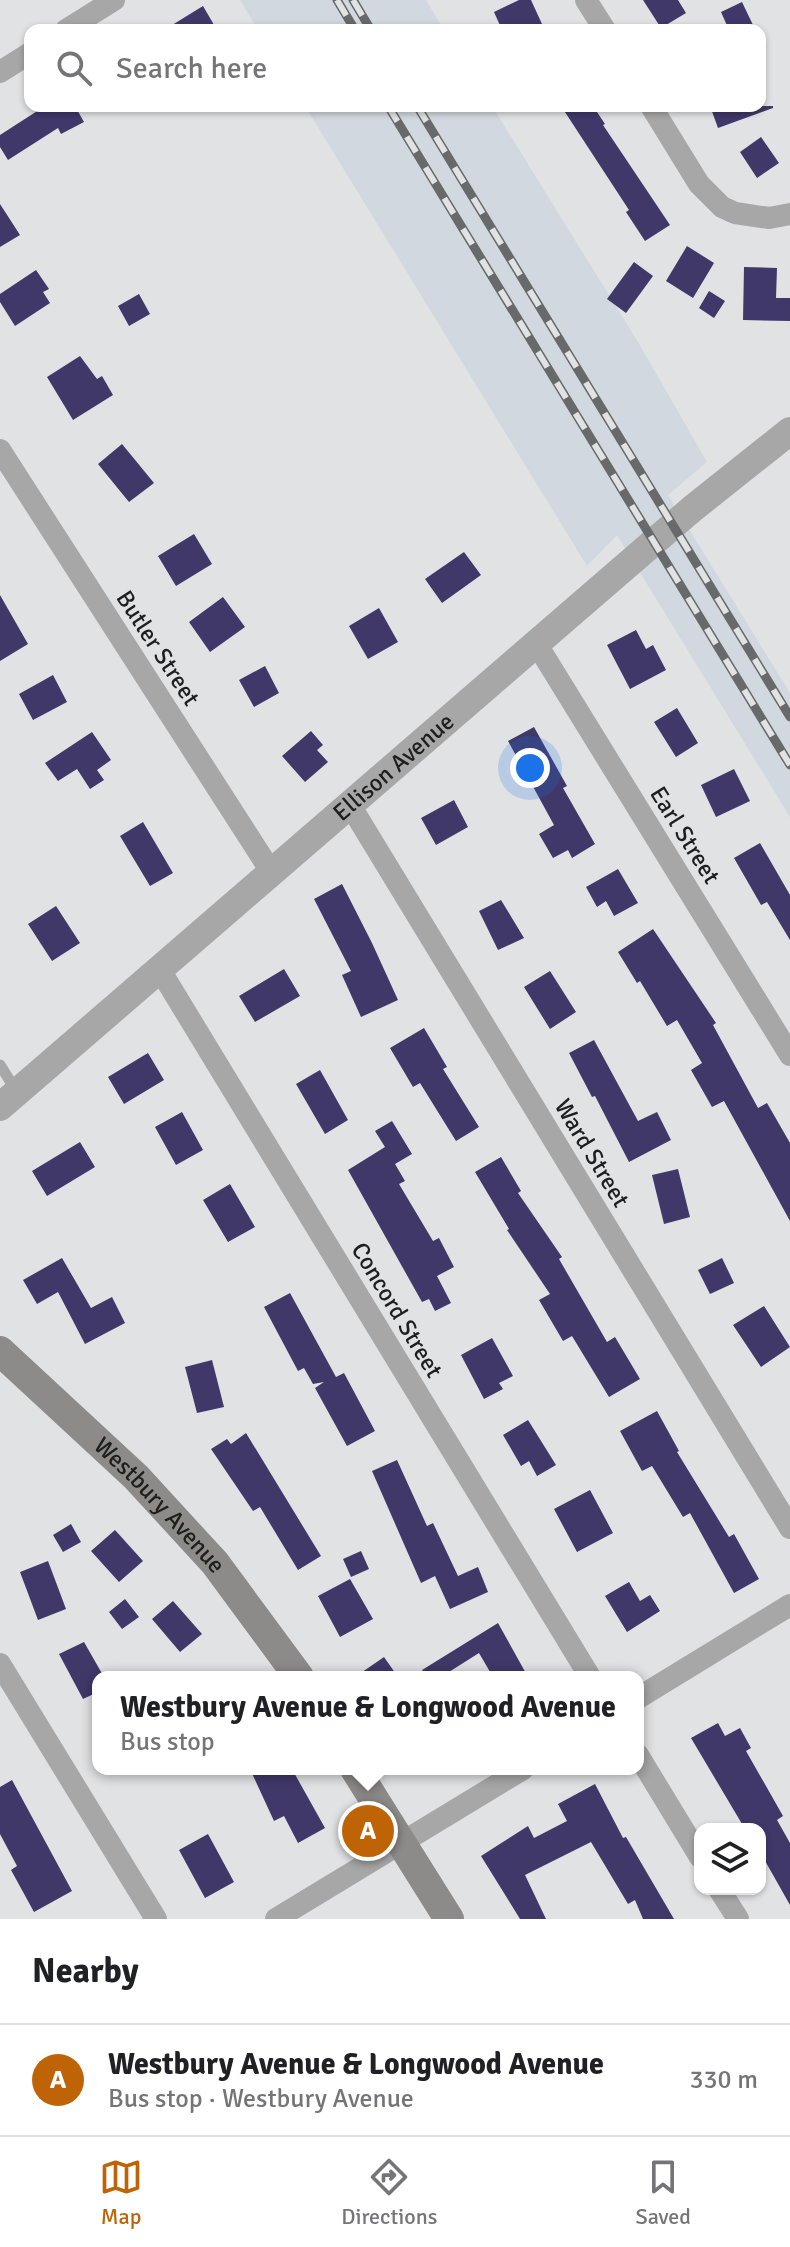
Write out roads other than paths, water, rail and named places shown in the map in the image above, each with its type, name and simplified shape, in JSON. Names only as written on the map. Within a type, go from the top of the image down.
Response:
[{"type":"main road","name":"Westbury Avenue","points":[[0,1351],[136,1477],[215,1563],[295,1671]]},
{"type":"main road","points":[[359,1775],[449,1919]]},
{"type":"street","points":[[76,24],[114,0]]},
{"type":"street","points":[[586,0],[601,24]]},
{"type":"street","points":[[0,72],[24,57]]},
{"type":"street","points":[[655,112],[699,184],[722,207],[735,213],[769,218],[790,214]]},
{"type":"street","name":"Ellison Avenue","points":[[9,1100],[692,509],[790,431]]},
{"type":"street","name":"Butler Street","points":[[0,450],[272,873]]},
{"type":"street","name":"Earl Street","points":[[536,643],[790,1055]]},
{"type":"street","name":"Ward Street","points":[[350,805],[790,1528]]},
{"type":"street","name":"Concord Street","points":[[160,970],[586,1671]]},
{"type":"street","points":[[644,1694],[790,1605]]},
{"type":"street","points":[[0,1664],[156,1919]]},
{"type":"street","points":[[644,1765],[694,1847]]},
{"type":"street","points":[[276,1919],[513,1775]]},
{"type":"street","points":[[723,1895],[738,1919]]},
{"type":"lane","points":[[0,1065],[9,1100]]},
{"type":"railway","points":[[337,0],[351,24]]},
{"type":"railway","points":[[353,0],[367,24]]},
{"type":"railway","points":[[392,112],[790,765]]},
{"type":"railway","points":[[421,112],[790,717]]},
{"type":"place","name":"Westbury Avenue & Longwood Avenue","points":[[368,1831]]}]
